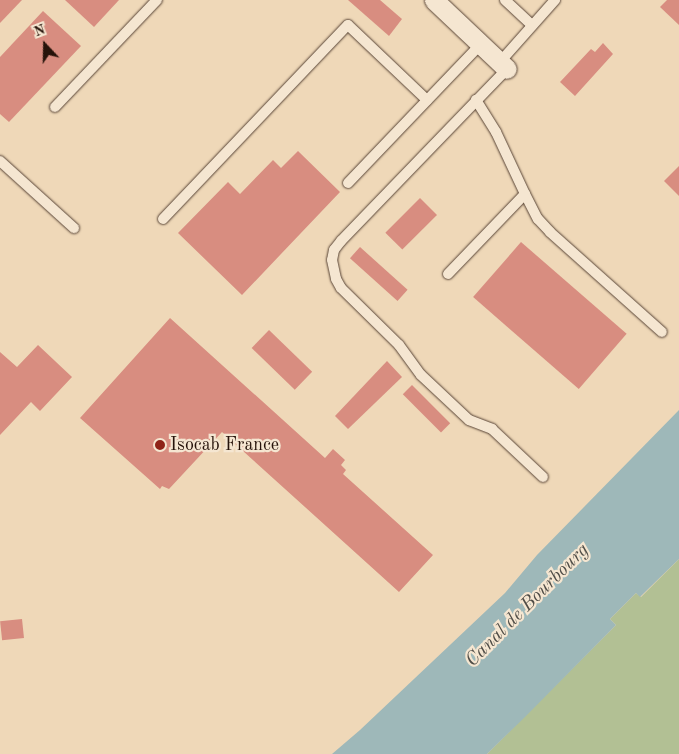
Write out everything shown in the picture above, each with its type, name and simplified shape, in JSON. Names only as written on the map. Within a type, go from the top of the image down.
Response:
[{"type":"street","points":[[434,0],[503,65]]},
{"type":"lane","points":[[55,107],[157,0]]},
{"type":"lane","points":[[505,0],[532,25]]},
{"type":"lane","points":[[543,477],[492,429],[469,420],[421,375],[399,345],[346,294],[339,284],[333,266],[334,250],[341,241],[476,100],[532,25],[555,0]]},
{"type":"lane","points":[[163,218],[348,25],[427,100]]},
{"type":"lane","points":[[348,183],[481,44]]},
{"type":"lane","points":[[476,100],[496,132],[538,219],[550,232],[662,332]]},
{"type":"lane","points":[[0,161],[74,228]]},
{"type":"lane","points":[[448,274],[525,194]]},
{"type":"green space","points":[[679,559],[679,754],[487,754],[616,625],[610,619],[636,593],[641,597]]},
{"type":"water","name":"Canal de Bourbourg","points":[[679,410],[679,559],[640,597],[636,593],[610,619],[616,625],[525,717],[487,754],[332,754],[360,730],[505,593],[537,555]]},
{"type":"building","points":[[0,0],[22,0],[0,23]]},
{"type":"building","points":[[65,0],[119,0],[94,27]]},
{"type":"building","points":[[348,0],[380,0],[402,19],[389,36]]},
{"type":"building","points":[[667,0],[679,0],[679,25],[660,7]]},
{"type":"building","points":[[43,11],[81,46],[9,122],[0,114],[0,57]]},
{"type":"building","points":[[603,43],[613,54],[575,96],[560,82],[591,49],[595,52]]},
{"type":"building","points":[[298,151],[340,192],[242,295],[178,233],[228,182],[240,194],[273,160],[281,168]]},
{"type":"building","points":[[679,166],[679,196],[664,181]]},
{"type":"building","points":[[420,198],[437,215],[402,250],[385,233]]},
{"type":"building","points":[[521,242],[627,334],[579,389],[473,297]]},
{"type":"building","points":[[360,247],[408,290],[398,301],[350,258]]},
{"type":"building","name":"Isocab France","points":[[170,318],[325,458],[333,449],[345,460],[341,465],[346,470],[343,474],[433,555],[399,592],[222,432],[169,489],[162,486],[160,489],[80,418]]},
{"type":"building","points":[[269,330],[312,372],[295,390],[252,348]]},
{"type":"building","points":[[38,345],[72,377],[40,411],[31,402],[0,435],[0,352],[17,367]]},
{"type":"building","points":[[387,361],[402,377],[348,429],[335,416]]},
{"type":"building","points":[[412,385],[450,423],[441,432],[403,394]]},
{"type":"building","points":[[22,619],[24,638],[2,640],[0,621]]},
{"type":"place","name":"Isocab France","points":[[160,445]]}]
